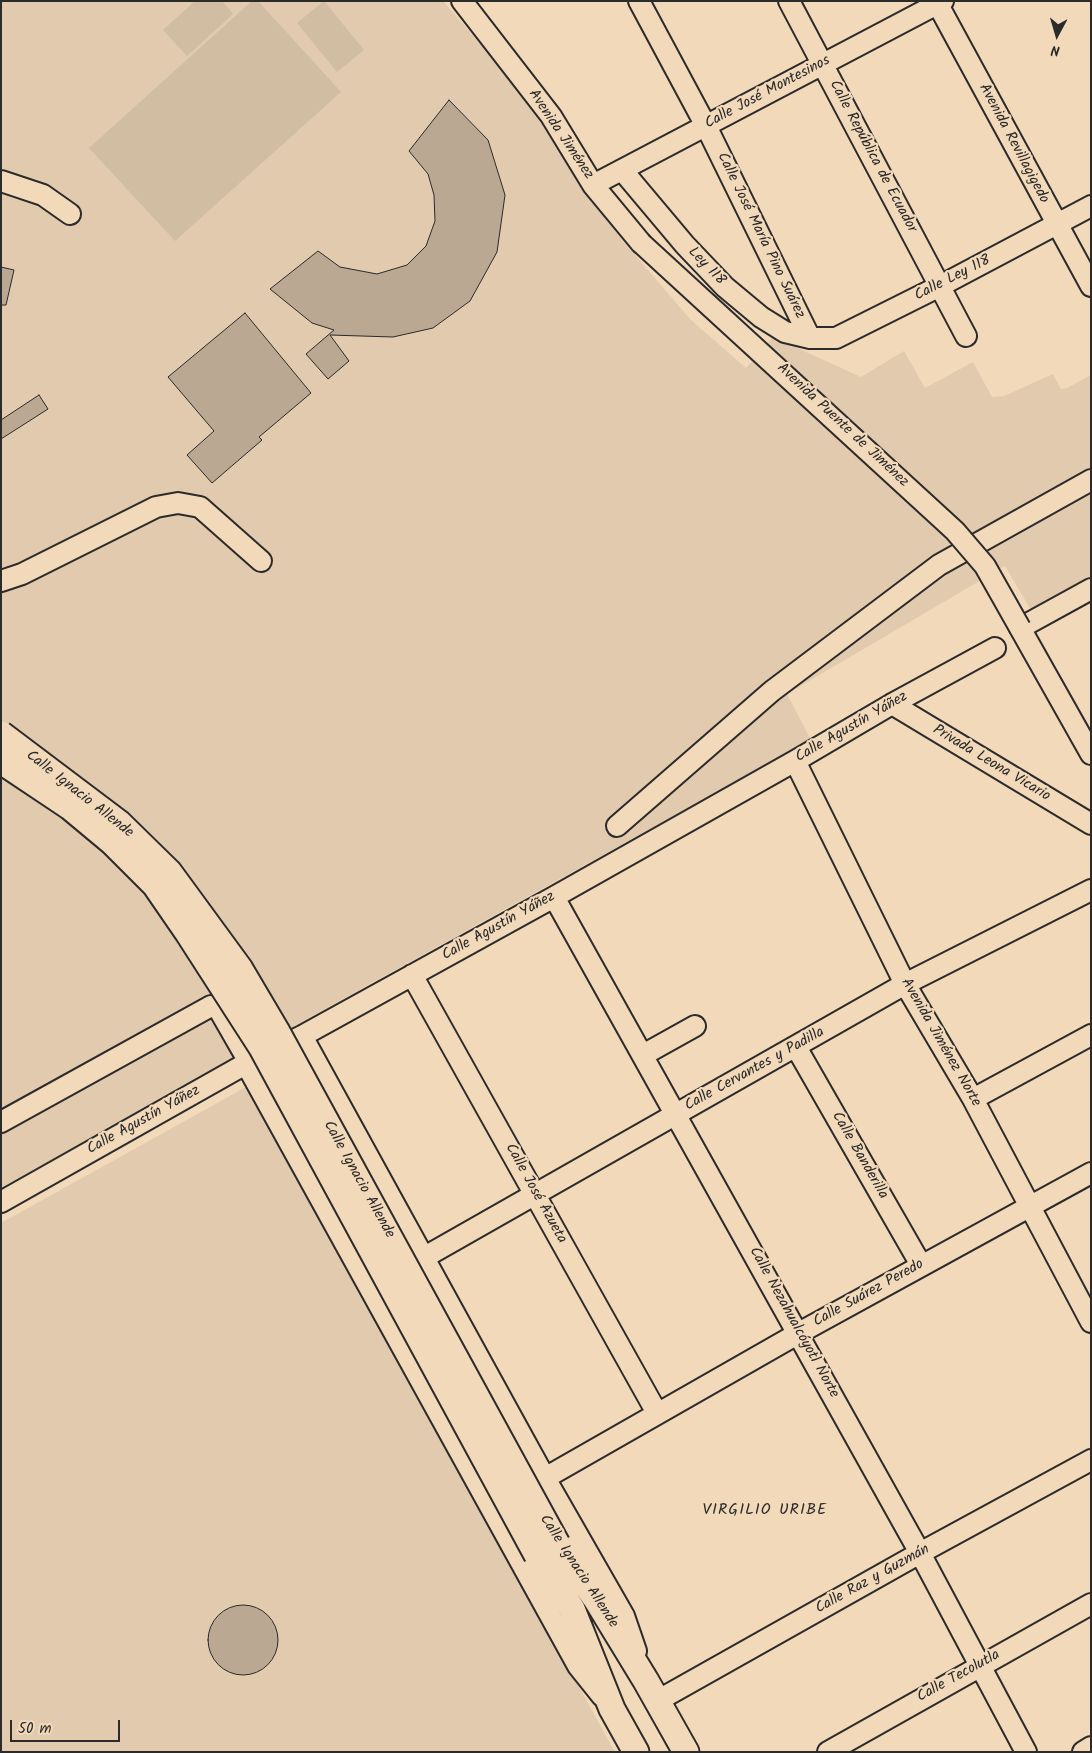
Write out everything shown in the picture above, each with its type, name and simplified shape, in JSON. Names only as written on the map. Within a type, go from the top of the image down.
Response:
[{"type":"main road","name":"Calle Ignacio Allende","points":[[1,734],[119,823],[169,872],[240,969],[276,1030],[547,1550],[612,1708],[636,1752]]},
{"type":"main road","name":"Calle Ignacio Allende","points":[[1,761],[70,807],[112,842],[155,885],[262,1048],[547,1550],[596,1599],[686,1752]]},
{"type":"street","name":"Avenida Jiménez","points":[[462,1],[551,116],[593,185],[642,243]]},
{"type":"street","name":"Calle José María Pino Suárez","points":[[639,1],[706,126],[810,338]]},
{"type":"street","name":"Calle República de Ecuador","points":[[789,1],[966,336]]},
{"type":"street","name":"Calle José Montesinos","points":[[593,185],[939,2]]},
{"type":"street","name":"Avenida Revillagigedo","points":[[939,2],[1056,225],[1091,286]]},
{"type":"street","name":"Ley 118","points":[[622,170],[685,245],[725,287],[761,318],[784,332],[810,338]]},
{"type":"street","points":[[1,181],[43,195],[70,214]]},
{"type":"street","name":"Calle Ley 118","points":[[810,338],[836,338],[940,286],[1091,206]]},
{"type":"street","name":"Avenida Puente de Jiménez","points":[[642,243],[955,531],[985,566],[1091,754]]},
{"type":"street","points":[[617,826],[772,691],[939,565],[1091,480]]},
{"type":"street","points":[[1,581],[22,574],[156,507],[178,503],[200,508],[261,561]]},
{"type":"street","points":[[1020,628],[1091,589]]},
{"type":"street","name":"Calle Agustín Yáñez","points":[[1,1202],[247,1063],[302,1036],[554,897],[892,704],[995,648]]},
{"type":"street","name":"Privada Leona Vicario","points":[[892,704],[1091,824]]},
{"type":"street","name":"Avenida Jiménez Norte","points":[[795,761],[905,984],[974,1098],[1091,1322]]},
{"type":"street","name":"Calle Cervantes y Padilla","points":[[423,1258],[905,984],[1091,890]]},
{"type":"street","name":"Calle Nezahualcóyotl Norte","points":[[554,897],[677,1114],[920,1553],[1026,1752]]},
{"type":"street","name":"Calle José Azueta","points":[[412,975],[657,1413]]},
{"type":"street","name":"Calle Ignacio Allende","points":[[1,1122],[211,1006],[218,1008],[578,1666],[612,1708]]},
{"type":"street","points":[[643,1055],[695,1026]]},
{"type":"street","points":[[974,1098],[1091,1035]]},
{"type":"street","name":"Calle Ignacio Allende","points":[[302,1036],[545,1478],[624,1616],[651,1691]]},
{"type":"street","name":"Calle Banderilla","points":[[796,1047],[921,1266]]},
{"type":"street","name":"Calle Suárez Peredo","points":[[545,1478],[657,1413],[1091,1173]]},
{"type":"street","name":"Calle Raz y Guzmán","points":[[651,1691],[920,1553],[1091,1460]]},
{"type":"street","name":"Calle Tecolutla","points":[[828,1752],[1091,1604]]},
{"type":"street","points":[[1083,1752],[1091,1748]]},
{"type":"shaded area","points":[[1,1],[443,1],[539,111],[590,188],[602,214],[623,241],[691,320],[746,368],[773,337],[861,377],[904,351],[925,388],[973,362],[992,397],[1004,396],[1053,374],[1061,389],[1067,388],[1091,375],[1091,577],[1031,610],[1005,566],[787,694],[811,740],[1,1188]]},
{"type":"shaded area","points":[[195,1],[222,1],[233,14],[187,56],[163,30]]},
{"type":"shaded area","points":[[252,1],[258,1],[341,92],[175,241],[89,148]]},
{"type":"shaded area","points":[[324,1],[364,50],[337,72],[297,23]]},
{"type":"shaded area","points":[[246,1087],[615,1752],[1,1752],[1,1223]]},
{"type":"building","points":[[449,100],[488,140],[505,195],[497,252],[470,301],[433,328],[393,337],[330,335],[349,361],[328,379],[306,354],[334,330],[312,323],[270,289],[318,251],[340,267],[377,274],[407,265],[426,246],[435,221],[434,195],[428,174],[409,151]]},
{"type":"building","points":[[1,267],[14,270],[6,305],[1,305]]},
{"type":"building","points":[[245,313],[311,393],[259,437],[262,440],[212,483],[187,455],[214,431],[168,377]]},
{"type":"building","points":[[39,395],[48,409],[1,439],[1,420]]},
{"type":"building","points":[[236,1605],[250,1605],[263,1611],[272,1620],[278,1633],[276,1653],[268,1665],[250,1675],[236,1675],[223,1669],[214,1660],[208,1647],[208,1633],[214,1620],[223,1611]]},
{"type":"district","name":"VIRGILIO URIBE","points":[[765,1511]]}]
